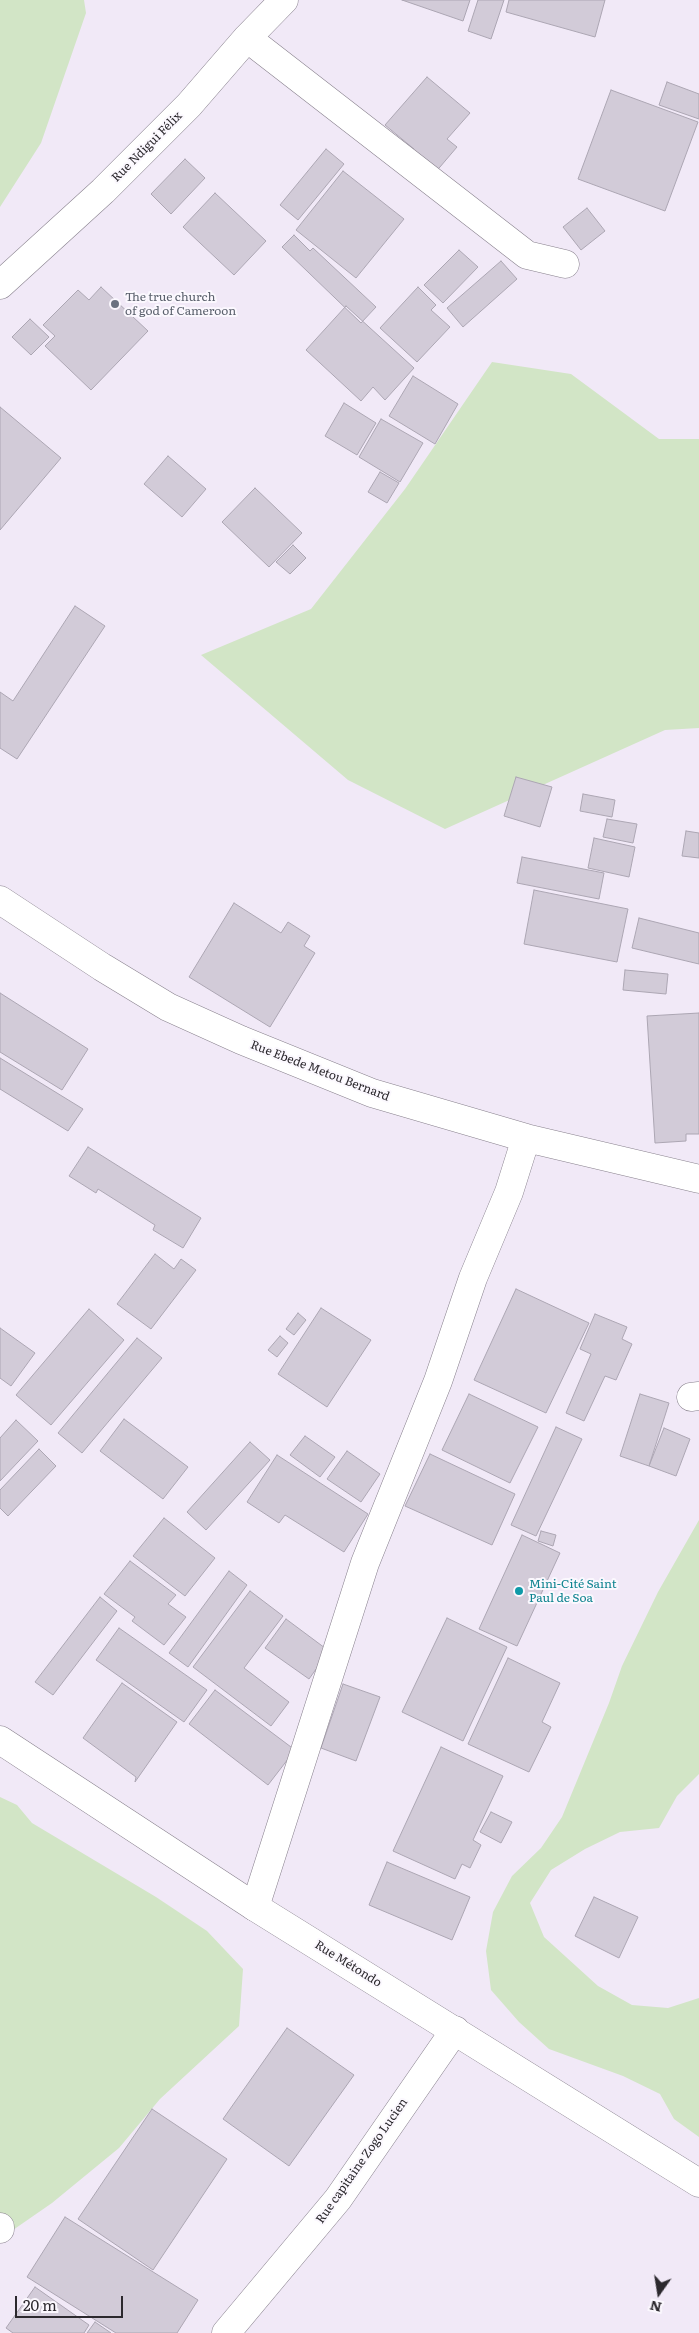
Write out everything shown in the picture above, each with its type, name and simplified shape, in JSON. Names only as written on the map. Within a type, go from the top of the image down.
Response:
[{"type":"street","name":"Rue Ndigui Félix","points":[[0,286],[103,191],[189,105],[247,38],[284,0]]},
{"type":"street","points":[[247,38],[527,255],[565,264]]},
{"type":"street","name":"Rue Ebede Metou Bernard","points":[[0,900],[102,967],[168,1007],[225,1033],[372,1093],[526,1138],[699,1179]]},
{"type":"street","points":[[255,1907],[365,1563],[438,1381],[473,1278],[509,1192],[526,1138]]},
{"type":"street","name":"Rue Métondo","points":[[0,1740],[255,1907],[699,2183]]},
{"type":"street","name":"Rue capitaine Zogo Lucien","points":[[226,2333],[338,2199],[455,2030]]},
{"type":"green space","points":[[0,0],[84,0],[86,13],[41,143],[0,207]]},
{"type":"green space","points":[[492,362],[571,374],[659,439],[699,439],[699,728],[665,730],[445,829],[348,780],[201,655],[311,609],[405,489]]},
{"type":"green space","points":[[699,1520],[699,1774],[677,1796],[659,1828],[620,1832],[585,1849],[551,1870],[530,1903],[544,1937],[598,1986],[632,2005],[668,2008],[699,1998],[699,2137],[674,2119],[660,2094],[623,2076],[549,2049],[519,2022],[491,1990],[486,1951],[493,1912],[512,1876],[541,1848],[562,1817],[609,1703],[622,1666],[658,1592]]},
{"type":"green space","points":[[0,1797],[17,1805],[32,1823],[156,1897],[207,1931],[243,1969],[239,2026],[160,2099],[119,2148],[52,2203],[0,2239]]},
{"type":"building","points":[[402,0],[470,0],[463,21]]},
{"type":"building","points":[[478,0],[504,0],[491,39],[468,31]]},
{"type":"building","points":[[509,0],[605,0],[595,37],[506,12]]},
{"type":"building","points":[[427,77],[470,113],[447,139],[457,147],[434,174],[410,153],[414,149],[385,125]]},
{"type":"building","points":[[667,82],[699,94],[699,119],[659,105]]},
{"type":"building","points":[[611,90],[698,122],[665,211],[578,179]]},
{"type":"building","points":[[326,149],[344,164],[298,220],[280,205]]},
{"type":"building","points":[[185,159],[205,178],[171,214],[151,194]]},
{"type":"building","points":[[343,171],[404,219],[356,278],[296,230]]},
{"type":"building","points":[[215,193],[266,241],[234,275],[183,227]]},
{"type":"building","points":[[587,208],[605,231],[581,250],[563,227]]},
{"type":"building","points":[[294,235],[310,251],[313,248],[376,307],[361,323],[282,247]]},
{"type":"building","points":[[459,250],[478,267],[443,303],[424,285]]},
{"type":"building","points":[[501,261],[517,279],[463,327],[447,308]]},
{"type":"building","points":[[101,287],[148,331],[91,390],[45,346],[55,336],[43,325],[78,290],[89,300]]},
{"type":"building","points":[[418,287],[436,305],[431,310],[450,327],[417,362],[380,328]]},
{"type":"building","points":[[346,306],[414,368],[385,400],[373,387],[361,401],[306,350]]},
{"type":"building","points":[[30,319],[49,337],[31,355],[12,337]]},
{"type":"building","points":[[413,376],[458,404],[435,444],[389,416]]},
{"type":"building","points":[[344,403],[376,423],[357,455],[325,436]]},
{"type":"building","points":[[0,407],[61,458],[0,530]]},
{"type":"building","points":[[381,419],[423,443],[400,482],[359,457]]},
{"type":"building","points":[[168,456],[206,489],[182,517],[144,484]]},
{"type":"building","points":[[380,472],[399,483],[387,503],[368,492]]},
{"type":"building","points":[[255,488],[302,533],[269,567],[222,522]]},
{"type":"building","points":[[293,545],[306,558],[290,574],[276,562]]},
{"type":"building","points":[[75,606],[105,626],[17,759],[0,748],[0,692],[13,701]]},
{"type":"building","points":[[516,777],[552,787],[540,827],[504,816]]},
{"type":"building","points":[[583,794],[615,800],[612,817],[580,811]]},
{"type":"building","points":[[607,819],[637,824],[633,843],[603,837]]},
{"type":"building","points":[[686,831],[699,833],[699,858],[682,856]]},
{"type":"building","points":[[594,838],[635,847],[629,877],[588,868]]},
{"type":"building","points":[[522,857],[604,873],[599,899],[517,883]]},
{"type":"building","points":[[534,890],[628,909],[617,962],[524,944]]},
{"type":"building","points":[[234,903],[281,933],[288,922],[310,936],[304,946],[315,953],[270,1027],[189,977]]},
{"type":"building","points":[[639,918],[699,933],[699,964],[632,948]]},
{"type":"building","points":[[625,970],[668,974],[666,994],[623,990]]},
{"type":"building","points":[[0,993],[88,1049],[62,1090],[0,1052]]},
{"type":"building","points":[[699,1013],[699,1134],[686,1134],[686,1141],[655,1143],[647,1016]]},
{"type":"building","points":[[0,1058],[83,1109],[68,1131],[0,1089]]},
{"type":"building","points":[[88,1147],[201,1218],[183,1248],[153,1230],[155,1225],[98,1189],[96,1193],[69,1176]]},
{"type":"building","points":[[155,1254],[174,1269],[181,1259],[196,1270],[151,1329],[117,1304]]},
{"type":"building","points":[[516,1289],[589,1323],[546,1413],[474,1380]]},
{"type":"building","points":[[321,1308],[371,1340],[327,1407],[278,1374]]},
{"type":"building","points":[[89,1309],[124,1340],[51,1425],[16,1395]]},
{"type":"building","points":[[298,1313],[306,1320],[294,1335],[286,1329]]},
{"type":"building","points":[[595,1314],[627,1327],[622,1339],[632,1344],[616,1380],[605,1376],[584,1421],[566,1413],[591,1354],[580,1349]]},
{"type":"building","points":[[0,1328],[35,1353],[11,1386],[0,1378]]},
{"type":"building","points":[[280,1336],[288,1343],[277,1357],[268,1350]]},
{"type":"building","points":[[137,1338],[162,1358],[82,1453],[58,1433]]},
{"type":"building","points":[[469,1394],[538,1427],[510,1483],[442,1450]]},
{"type":"building","points":[[640,1394],[669,1403],[649,1466],[620,1456]]},
{"type":"building","points":[[124,1419],[188,1467],[163,1499],[100,1451]]},
{"type":"building","points":[[16,1420],[38,1441],[0,1481],[0,1438]]},
{"type":"building","points":[[556,1427],[582,1439],[536,1536],[511,1525]]},
{"type":"building","points":[[664,1428],[690,1439],[676,1476],[649,1466]]},
{"type":"building","points":[[305,1436],[335,1457],[320,1477],[290,1455]]},
{"type":"building","points":[[250,1442],[270,1460],[206,1530],[187,1512]]},
{"type":"building","points":[[39,1449],[56,1466],[8,1516],[0,1508],[0,1490]]},
{"type":"building","points":[[347,1451],[380,1474],[361,1502],[327,1479]]},
{"type":"building","points":[[430,1454],[515,1494],[492,1545],[405,1506]]},
{"type":"building","points":[[277,1455],[368,1514],[344,1552],[285,1515],[279,1523],[247,1502]]},
{"type":"building","points":[[164,1518],[215,1558],[185,1596],[133,1556]]},
{"type":"building","points":[[541,1531],[556,1535],[553,1546],[538,1541]]},
{"type":"building","name":"Mini-Cité Saint Paul de Soa","points":[[522,1535],[560,1553],[517,1646],[479,1629]]},
{"type":"building","points":[[130,1561],[176,1595],[168,1604],[186,1617],[164,1645],[132,1621],[135,1617],[104,1594]]},
{"type":"building","points":[[229,1571],[247,1585],[188,1667],[169,1653]]},
{"type":"building","points":[[250,1591],[283,1616],[244,1668],[289,1702],[271,1726],[193,1667]]},
{"type":"building","points":[[100,1597],[117,1611],[53,1695],[35,1682]]},
{"type":"building","points":[[447,1618],[507,1647],[463,1741],[402,1712]]},
{"type":"building","points":[[286,1619],[329,1651],[309,1679],[265,1648]]},
{"type":"building","points":[[119,1628],[207,1690],[184,1722],[96,1660]]},
{"type":"building","points":[[508,1658],[560,1683],[542,1722],[551,1727],[529,1772],[468,1744]]},
{"type":"building","points":[[122,1683],[177,1722],[135,1782],[136,1777],[83,1738]]},
{"type":"building","points":[[343,1684],[380,1697],[356,1761],[321,1748]]},
{"type":"building","points":[[215,1690],[295,1750],[268,1785],[189,1724]]},
{"type":"building","points":[[441,1747],[503,1776],[473,1840],[481,1845],[470,1868],[462,1864],[455,1879],[393,1851]]},
{"type":"building","points":[[491,1812],[512,1822],[501,1843],[480,1832]]},
{"type":"building","points":[[387,1862],[470,1897],[452,1940],[369,1905]]},
{"type":"building","points":[[594,1897],[638,1917],[619,1958],[575,1936]]},
{"type":"building","points":[[287,2028],[354,2075],[289,2166],[223,2119]]},
{"type":"building","points":[[152,2109],[227,2159],[153,2270],[78,2219]]},
{"type":"building","points":[[65,2217],[198,2300],[177,2333],[116,2333],[27,2277]]},
{"type":"building","points":[[35,2287],[89,2325],[84,2333],[13,2333],[6,2328]]},
{"type":"building","points":[[95,2322],[111,2333],[87,2333]]},
{"type":"place","name":"The true church of god of Cameroon","points":[[115,304]]},
{"type":"place","name":"Mini-Cité Saint Paul de Soa","points":[[519,1591]]}]
